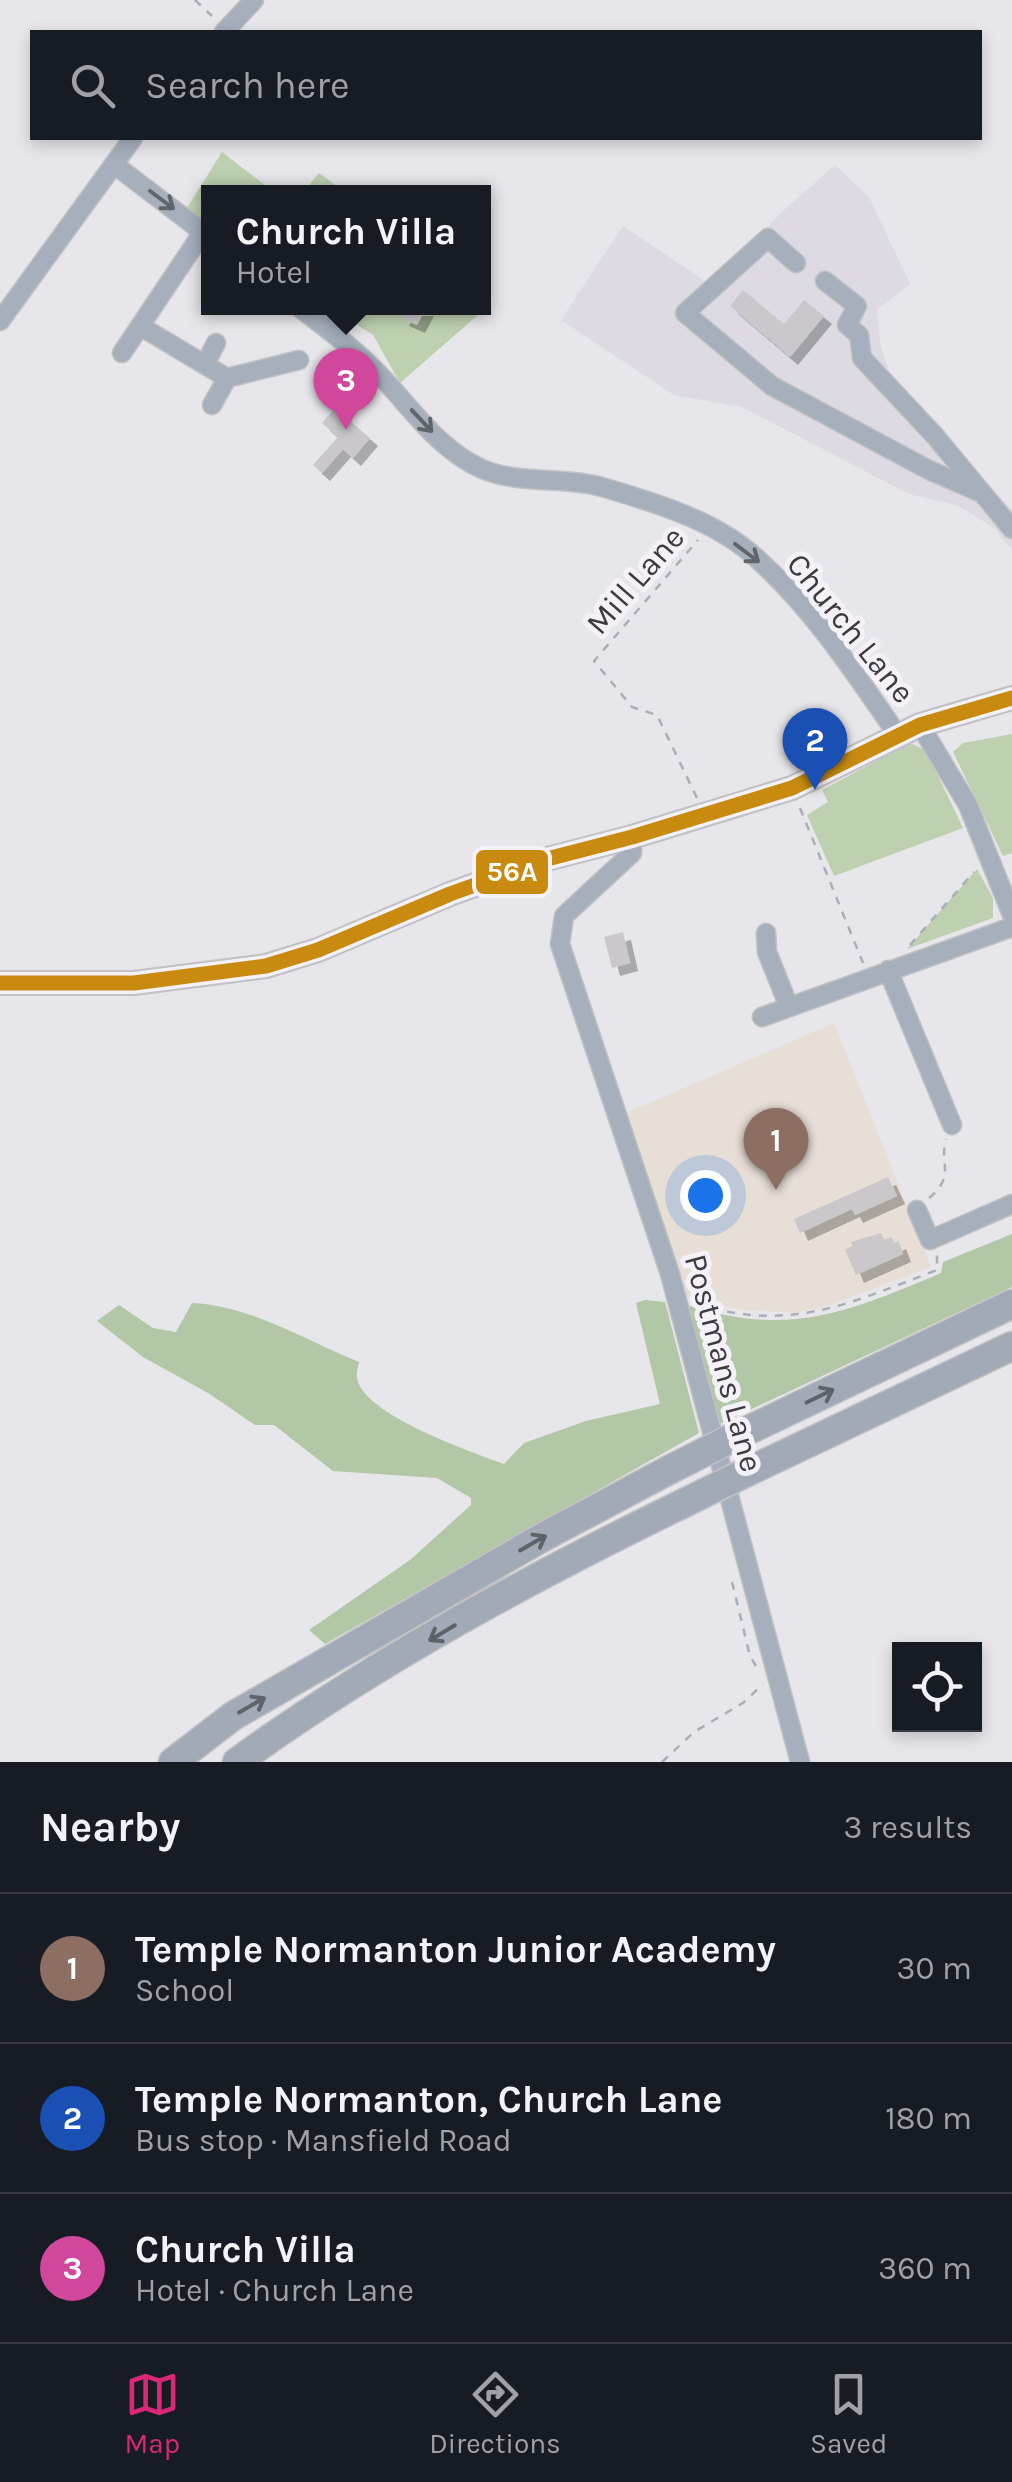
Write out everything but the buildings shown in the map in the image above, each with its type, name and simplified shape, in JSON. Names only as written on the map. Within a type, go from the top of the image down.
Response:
[{"type":"highway","points":[[172,1762],[250,1706],[543,1537],[732,1438],[1012,1304]]},
{"type":"highway","points":[[237,1762],[331,1698],[527,1583],[745,1473],[1012,1346]]},
{"type":"main road","points":[[0,984],[134,983],[266,966],[318,950],[450,894],[546,859],[792,788],[920,724],[1012,698]]},
{"type":"street","points":[[227,30],[254,0]]},
{"type":"street","points":[[0,321],[131,140]]},
{"type":"street","points":[[115,165],[201,230]]},
{"type":"street","points":[[796,262],[768,238],[684,313],[772,386],[929,470],[982,493]]},
{"type":"street","points":[[122,353],[201,241]]},
{"type":"street","points":[[825,281],[857,306],[846,325],[859,335],[862,358],[1012,529]]},
{"type":"street","name":"Church Lane","points":[[308,315],[370,366],[446,448],[483,469],[523,480],[587,483],[655,502],[752,554],[809,612],[898,734]]},
{"type":"street","points":[[140,326],[227,378]]},
{"type":"street","points":[[204,364],[216,342]]},
{"type":"street","points":[[212,404],[227,378],[299,360]]},
{"type":"street","points":[[920,724],[968,806],[1012,915]]},
{"type":"street","name":"Postmans Lane","points":[[632,837],[632,854],[564,916],[560,944],[676,1298],[800,1762]]},
{"type":"street","points":[[762,1016],[1012,926]]},
{"type":"street","points":[[766,933],[766,952],[789,1007]]},
{"type":"street","points":[[888,970],[952,1125]]},
{"type":"street","points":[[918,1210],[930,1240],[1012,1204]]},
{"type":"path","points":[[195,0],[223,30]]},
{"type":"path","name":"Mill Lane","points":[[707,815],[657,715],[632,707],[594,662],[709,528]]},
{"type":"path","points":[[792,788],[869,978]]},
{"type":"path","points":[[888,970],[988,856]]},
{"type":"path","points":[[918,1210],[946,1178],[943,1146],[952,1125]]},
{"type":"path","points":[[676,1298],[712,1309],[782,1318],[815,1314],[937,1270],[936,1237]]},
{"type":"path","points":[[662,1762],[694,1732],[743,1702],[776,1674]]},
{"type":"shaded area","points":[[835,165],[869,197],[910,284],[877,310],[881,348],[893,382],[1012,510],[1012,550],[994,528],[959,506],[909,494],[742,407],[674,395],[561,320],[623,226],[711,285],[783,211]]},
{"type":"shaded area","points":[[834,1023],[931,1267],[827,1306],[797,1313],[744,1310],[687,1297],[626,1113]]},
{"type":"green space","points":[[222,152],[265,185],[201,185]]},
{"type":"green space","points":[[319,173],[335,185],[309,185]]},
{"type":"green space","points":[[201,186],[201,219],[187,208]]},
{"type":"green space","points":[[342,315],[478,315],[400,383],[373,335]]},
{"type":"green space","points":[[1012,734],[1012,853],[1003,856],[953,752],[963,743]]},
{"type":"green space","points":[[910,743],[923,749],[930,759],[963,828],[834,876],[807,815],[828,802],[822,790]]},
{"type":"green space","points":[[977,869],[993,898],[993,918],[907,949]]},
{"type":"green space","points":[[1012,1234],[1012,1287],[720,1424],[684,1318],[687,1305],[757,1319],[817,1316],[876,1299],[941,1273],[943,1262]]},
{"type":"green space","points":[[665,1302],[699,1433],[325,1644],[309,1630],[410,1560],[471,1505],[471,1498],[437,1478],[333,1471],[274,1425],[255,1425],[143,1357],[97,1321],[119,1305],[153,1328],[176,1332],[192,1303],[257,1317],[359,1362],[357,1378],[364,1392],[398,1418],[504,1464],[524,1443],[586,1421],[660,1404],[636,1303]]},
{"type":"transit line","name":"56A","points":[[0,983],[134,983],[266,966],[318,950],[450,894],[547,859],[792,788],[920,725],[1012,698]]},
{"type":"place","name":"Church Villa","points":[[346,430]]},
{"type":"place","name":"Temple Normanton, Church Lane","points":[[815,790]]},
{"type":"place","name":"Temple Normanton Junior Academy","points":[[776,1190]]}]
